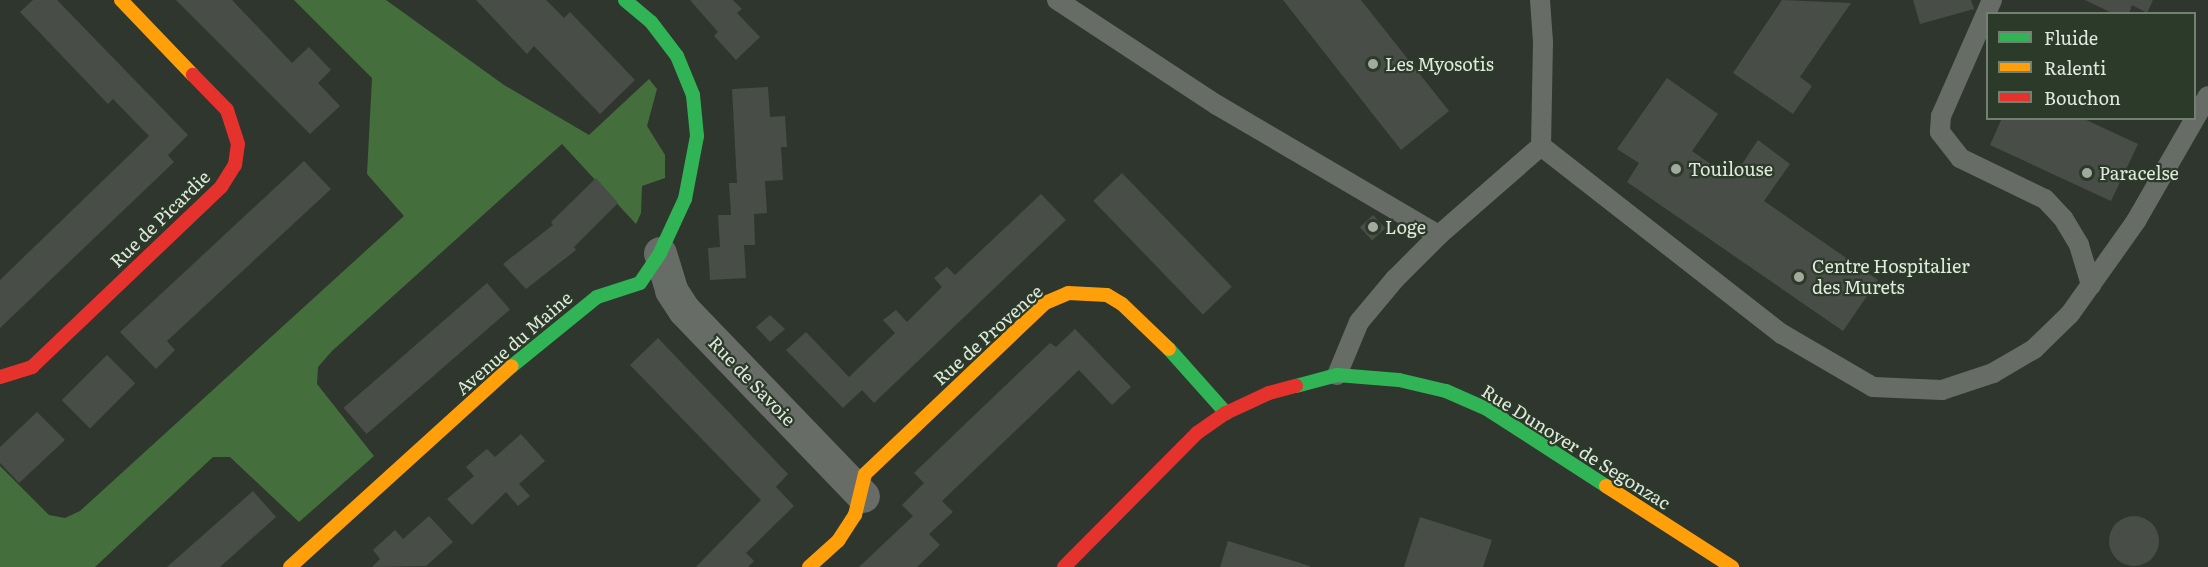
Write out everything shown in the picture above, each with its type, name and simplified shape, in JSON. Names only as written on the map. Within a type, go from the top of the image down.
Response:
[{"type":"street","name":"Rue de Picardie","points":[[0,377],[32,366],[221,187],[235,165],[238,144],[227,110],[121,0]]},
{"type":"street","name":"Avenue du Maine","points":[[290,567],[546,335],[597,297],[640,284],[660,254],[684,199],[693,168],[698,136],[693,95],[677,56],[651,22],[625,0]]},
{"type":"street","name":"Rue de Savoie","points":[[660,254],[671,290],[684,310],[862,496]]},
{"type":"street","name":"Rue de Provence","points":[[809,567],[838,541],[862,496],[865,474],[875,463],[1045,303],[1068,293],[1107,296],[1122,304],[1156,333],[1226,413]]},
{"type":"street","name":"Rue Dunoyer de Segonzac","points":[[1064,567],[1197,432],[1226,413],[1269,393],[1337,375],[1399,380],[1446,391],[1487,409],[1732,567]]},
{"type":"lane","points":[[1057,0],[1218,105],[1438,235]]},
{"type":"lane","points":[[1337,375],[1359,322],[1438,235],[1541,146],[1543,42],[1540,0]]},
{"type":"lane","points":[[1986,14],[1941,116],[1940,132],[1960,158],[2045,199],[2063,218],[2079,245],[2091,285]]},
{"type":"lane","points":[[2196,117],[2208,96]]},
{"type":"lane","points":[[1541,146],[1782,334],[1873,387],[1942,390],[1993,373],[2034,349],[2070,314],[2136,221],[2194,120]]},
{"type":"green space","points":[[294,0],[386,0],[504,85],[589,135],[649,79],[657,89],[647,126],[665,155],[665,178],[642,186],[641,213],[636,224],[562,144],[332,351],[318,367],[317,384],[374,456],[299,522],[230,457],[213,457],[95,567],[0,567],[0,466],[49,515],[65,518],[80,511],[404,216],[367,174],[372,78]]},
{"type":"building","points":[[33,0],[57,0],[188,135],[168,155],[174,162],[0,328],[0,280],[149,136],[113,99],[108,104],[20,12]]},
{"type":"building","points":[[176,0],[232,0],[292,63],[309,47],[331,70],[318,83],[340,106],[310,134]]},
{"type":"building","points":[[476,0],[546,0],[564,18],[570,12],[635,80],[600,114],[534,46],[527,54]]},
{"type":"building","points":[[690,0],[733,0],[742,9],[737,13],[760,37],[736,60],[714,36],[718,32]]},
{"type":"building","name":"Les Myosotis","points":[[1283,0],[1361,0],[1449,111],[1401,150]]},
{"type":"building","points":[[1782,0],[1851,3],[1800,77],[1812,86],[1793,114],[1733,73]]},
{"type":"building","points":[[1913,0],[1971,0],[1974,9],[1920,24]]},
{"type":"building","points":[[2085,0],[2153,0],[2147,12],[2132,5],[2130,12],[2110,12]]},
{"type":"building","name":"Touilouse","points":[[1667,78],[1718,114],[1692,151],[1732,179],[1758,140],[1790,164],[1764,201],[1878,280],[1843,331],[1627,182],[1639,163],[1617,149]]},
{"type":"building","points":[[768,87],[770,117],[785,116],[787,147],[781,147],[783,180],[765,181],[767,213],[754,214],[755,245],[744,245],[746,278],[710,280],[708,248],[720,247],[718,215],[731,215],[729,183],[737,183],[732,89]]},
{"type":"building","name":"Paracelse","points":[[2001,120],[2086,120],[2138,144],[2111,201],[1990,145]]},
{"type":"building","points":[[304,161],[331,189],[167,341],[175,350],[156,369],[120,332]]},
{"type":"building","points":[[1122,173],[1232,287],[1203,314],[1093,201]]},
{"type":"building","points":[[596,178],[618,203],[574,247],[576,250],[526,289],[503,264],[553,225],[551,222]]},
{"type":"building","points":[[1041,194],[1066,220],[874,403],[862,390],[843,408],[786,350],[806,332],[849,377],[895,333],[883,320],[896,310],[907,322],[942,287],[934,278],[947,267],[955,275]]},
{"type":"building","name":"Loge","points":[[1373,215],[1385,228],[1372,240],[1360,227]]},
{"type":"building","points":[[487,283],[510,309],[367,434],[344,408]]},
{"type":"building","points":[[770,315],[785,329],[770,342],[756,327]]},
{"type":"building","points":[[1075,329],[1131,387],[1112,405],[1079,370],[942,501],[953,512],[929,534],[940,545],[917,567],[859,567],[913,516],[902,505],[924,483],[914,473],[1050,343],[1056,347]]},
{"type":"building","points":[[658,338],[788,474],[776,487],[794,506],[746,553],[754,561],[748,567],[696,567],[761,500],[630,365]]},
{"type":"building","points":[[107,355],[135,383],[90,429],[62,400]]},
{"type":"building","points":[[37,412],[65,440],[19,483],[0,463],[0,447]]},
{"type":"building","points":[[521,434],[545,461],[519,484],[530,496],[518,506],[506,492],[472,525],[447,499],[474,476],[466,467],[476,458],[487,449],[495,457]]},
{"type":"building","points":[[253,491],[276,517],[220,567],[167,567]]},
{"type":"building","points":[[429,516],[453,542],[426,566],[372,567],[380,559],[373,550],[395,530],[403,539]]},
{"type":"building","points":[[2134,516],[2143,518],[2154,527],[2159,541],[2157,550],[2148,561],[2134,566],[2125,564],[2114,555],[2109,541],[2111,532],[2120,521]]},
{"type":"building","points":[[1420,517],[1492,540],[1483,567],[1404,567]]},
{"type":"building","points":[[1228,541],[1310,566],[1310,567],[1220,567]]},
{"type":"traffic: fast","points":[[512,366],[597,297],[640,283],[660,253],[685,199],[697,136],[693,95],[677,56],[651,22],[625,0]]},
{"type":"traffic: fast","points":[[1169,349],[1226,413]]},
{"type":"traffic: fast","points":[[1296,386],[1337,375],[1399,380],[1446,391],[1487,409],[1606,486]]},
{"type":"traffic: slow","points":[[121,0],[193,75]]},
{"type":"traffic: slow","points":[[809,567],[838,541],[855,515],[865,474],[1045,303],[1068,293],[1107,295],[1122,304],[1169,349]]},
{"type":"traffic: slow","points":[[290,567],[512,366]]},
{"type":"traffic: slow","points":[[1606,486],[1732,567]]},
{"type":"traffic: jam","points":[[0,377],[32,367],[221,187],[235,165],[238,144],[227,110],[193,75]]},
{"type":"traffic: jam","points":[[1064,567],[1197,433],[1226,413],[1269,393],[1296,386]]},
{"type":"place","name":"Les Myosotis","points":[[1373,64]]},
{"type":"place","name":"Touilouse","points":[[1676,169]]},
{"type":"place","name":"Paracelse","points":[[2087,173]]},
{"type":"place","name":"Loge","points":[[1373,227]]},
{"type":"place","name":"Centre Hospitalier des Murets","points":[[1799,277]]}]
